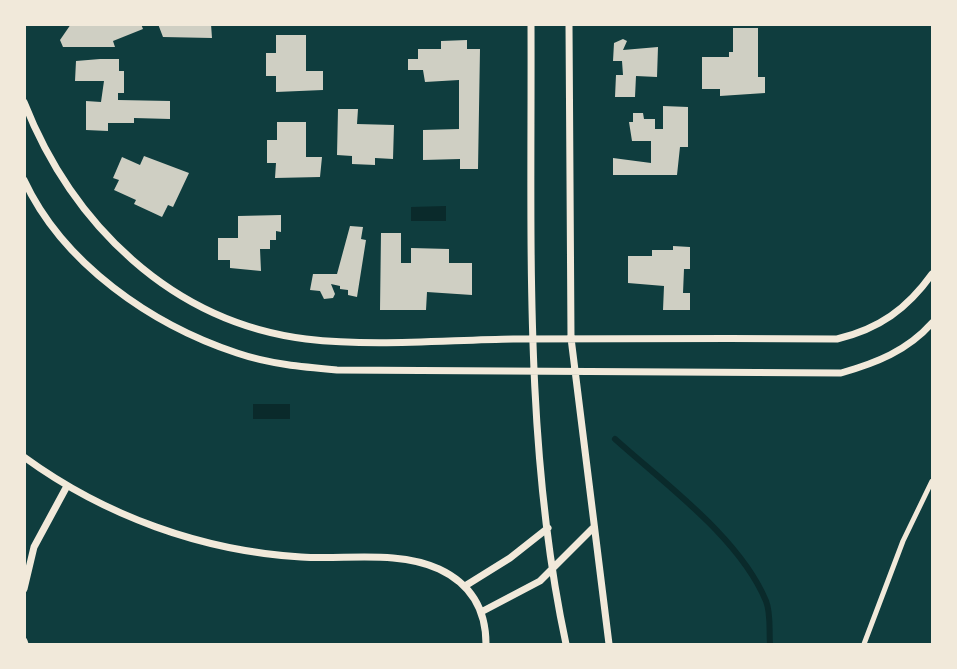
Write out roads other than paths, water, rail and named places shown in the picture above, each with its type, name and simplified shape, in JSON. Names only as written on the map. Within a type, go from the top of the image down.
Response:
[{"type":"street","points":[[531,24],[533,370],[548,528],[566,645]]},
{"type":"street","points":[[569,24],[574,370],[609,645]]},
{"type":"street","points":[[24,102],[41,144],[71,194],[111,242],[159,282],[200,305],[248,325],[305,338],[837,339],[867,332],[892,317],[918,294],[933,274]]},
{"type":"street","points":[[24,180],[63,237],[100,277],[152,314],[196,338],[239,354],[289,366],[337,370],[841,373],[887,357],[918,339],[933,323]]},
{"type":"street","points":[[24,457],[68,485],[131,518],[219,546],[284,556],[412,561],[438,569],[465,586],[483,611],[485,645]]},
{"type":"street","points":[[24,589],[34,547],[68,485]]},
{"type":"street","points":[[483,611],[540,581],[594,527]]},
{"type":"street","points":[[465,586],[548,528]]},
{"type":"lane","points":[[864,645],[903,541],[933,481]]},
{"type":"water","points":[[446,206],[446,221],[411,221],[411,207]]},
{"type":"water","points":[[253,404],[290,404],[290,419],[253,419]]},
{"type":"waterway","points":[[615,439],[700,513],[738,555],[754,578],[768,606],[770,644]]}]
